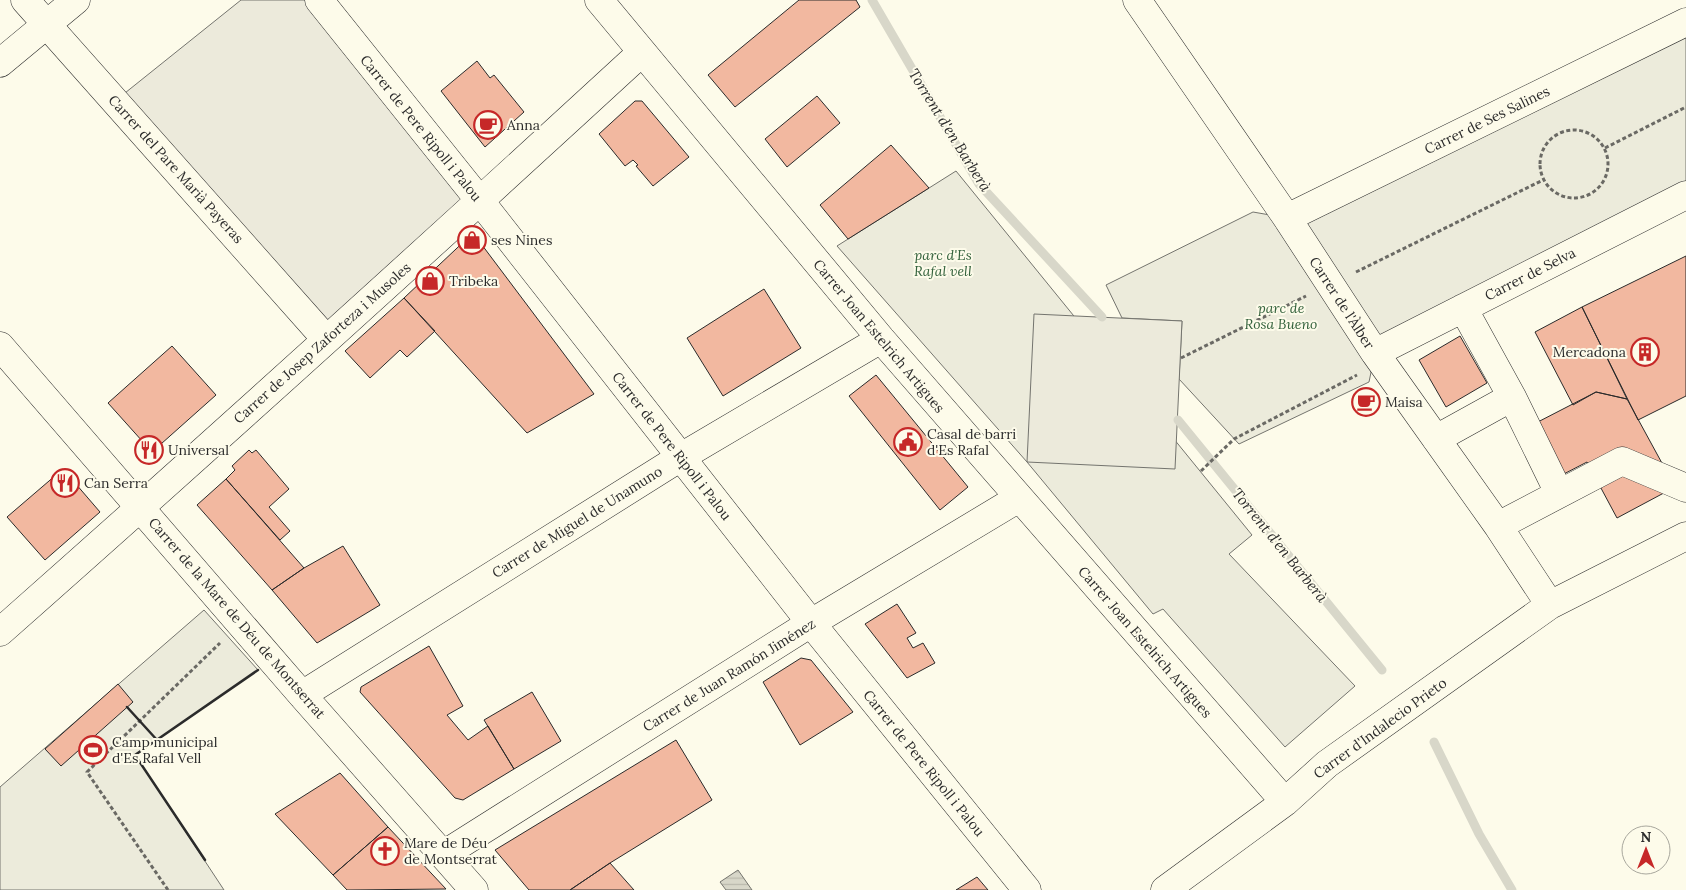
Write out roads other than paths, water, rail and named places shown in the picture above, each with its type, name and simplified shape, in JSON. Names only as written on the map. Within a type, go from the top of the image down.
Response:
[{"type":"street","name":"Carrer del Pare Marià Payeras","points":[[25,0],[326,339]]},
{"type":"street","points":[[0,63],[76,0]]},
{"type":"street","name":"Carrer de Pere Ripoll i Palou","points":[[319,0],[480,201],[811,623],[1027,890]]},
{"type":"street","name":"Carrer Joan Estelrich Artigues","points":[[599,0],[881,339],[1285,802]]},
{"type":"street","name":"Carrer de l'Àlber","points":[[1137,0],[1287,218],[1378,358],[1498,526],[1550,605]]},
{"type":"street","name":"Carrer de Ses Salines","points":[[1287,218],[1686,22]]},
{"type":"street","name":"Carrer de Josep Zaforteza i Musoles","points":[[0,632],[480,201],[642,52]]},
{"type":"street","name":"Carrer de Selva","points":[[1378,358],[1463,308],[1686,195]]},
{"type":"street","points":[[1463,308],[1512,397],[1559,493]]},
{"type":"street","name":"Carrer de Miguel de Unamuno","points":[[302,695],[681,457],[881,339]]},
{"type":"street","name":"Carrer de la Mare de Déu de Montserrat","points":[[0,346],[302,695],[474,890]]},
{"type":"street","points":[[1436,439],[1512,397]]},
{"type":"street","points":[[1498,526],[1622,462],[1686,488]]},
{"type":"street","name":"Carrer de Juan Ramón Jiménez","points":[[443,855],[811,623],[1019,498]]},
{"type":"street","name":"Carrer d'Indalecio Prieto","points":[[1165,890],[1285,802],[1327,764],[1550,605],[1686,536]]},
{"type":"waterway","name":"Torrent d'en Barberà","points":[[872,0],[979,184],[1102,317]]},
{"type":"waterway","name":"Torrent d'en Barberà","points":[[1178,420],[1382,670]]},
{"type":"waterway","name":"Torrent d'en Barberà","points":[[1434,742],[1479,834],[1512,890]]},
{"type":"place","name":"Anna","points":[[488,125]]},
{"type":"place","name":"ses Nines","points":[[472,240]]},
{"type":"place","name":"Tribeka","points":[[430,281]]},
{"type":"place","name":"Mercadona","points":[[1645,352]]},
{"type":"place","name":"Maisa","points":[[1366,402]]},
{"type":"place","name":"Casal de barri d'Es Rafal","points":[[908,442]]},
{"type":"place","name":"Universal","points":[[149,450]]},
{"type":"place","name":"Can Serra","points":[[65,483]]},
{"type":"place","name":"Camp municipal d'Es Rafal Vell","points":[[93,750]]},
{"type":"place","name":"Mare de Déu de Montserrat","points":[[385,851]]},
{"type":"park label","name":"parc d'Es Rafal vell","points":[[943,264]]},
{"type":"park label","name":"parc de Rosa Bueno","points":[[1281,316]]}]
